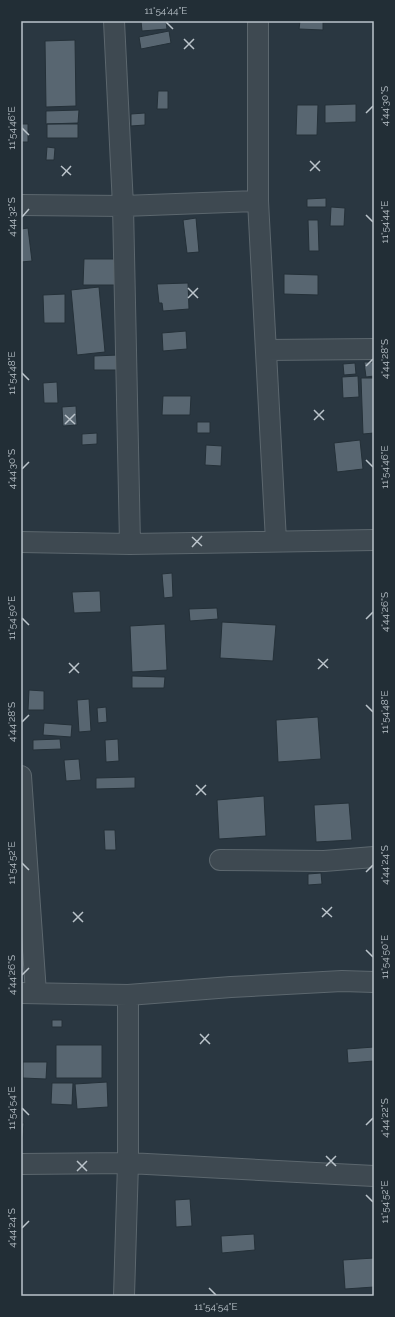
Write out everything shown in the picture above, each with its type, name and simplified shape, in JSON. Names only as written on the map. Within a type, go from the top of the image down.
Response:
[{"type":"street","points":[[114,21],[123,206],[130,544]]},
{"type":"street","points":[[258,21],[258,201],[276,541]]},
{"type":"street","points":[[21,205],[123,206],[258,201]]},
{"type":"street","points":[[266,350],[374,349]]},
{"type":"street","points":[[21,542],[130,544],[374,540]]},
{"type":"street","points":[[21,776],[29,993],[128,996],[239,987],[342,981],[374,982]]},
{"type":"street","points":[[220,860],[324,861],[374,857]]},
{"type":"street","points":[[124,1296],[128,1163],[128,996]]},
{"type":"street","points":[[21,1164],[128,1163],[374,1176]]},
{"type":"building","points":[[141,21],[166,21],[167,29],[142,31]]},
{"type":"building","points":[[300,21],[323,21],[323,30],[299,29]]},
{"type":"building","points":[[169,31],[171,43],[141,49],[139,37]]},
{"type":"building","points":[[75,40],[76,106],[46,107],[45,41]]},
{"type":"building","points":[[158,91],[168,91],[168,109],[157,109]]},
{"type":"building","points":[[356,104],[356,122],[325,123],[325,105]]},
{"type":"building","points":[[297,105],[318,105],[317,135],[296,135]]},
{"type":"building","points":[[79,110],[78,123],[46,124],[46,111]]},
{"type":"building","points":[[145,113],[145,125],[131,126],[131,114]]},
{"type":"building","points":[[21,124],[28,124],[28,142],[21,142]]},
{"type":"building","points":[[47,124],[78,124],[78,138],[47,138]]},
{"type":"building","points":[[47,147],[55,148],[54,160],[46,160]]},
{"type":"building","points":[[326,198],[326,207],[307,207],[307,199]]},
{"type":"building","points":[[331,207],[345,208],[344,226],[330,226]]},
{"type":"building","points":[[196,218],[199,252],[187,253],[183,220]]},
{"type":"building","points":[[308,220],[318,220],[319,251],[309,251]]},
{"type":"building","points":[[28,228],[32,261],[21,262],[21,229]]},
{"type":"building","points":[[84,259],[122,259],[122,285],[83,285]]},
{"type":"building","points":[[284,274],[318,275],[318,295],[284,294]]},
{"type":"building","points":[[188,283],[189,309],[163,311],[162,303],[159,303],[157,284]]},
{"type":"building","points":[[99,287],[105,352],[77,355],[71,290]]},
{"type":"building","points":[[65,294],[65,323],[44,323],[43,295]]},
{"type":"building","points":[[186,331],[187,349],[163,351],[162,333]]},
{"type":"building","points":[[118,355],[118,370],[94,370],[94,356]]},
{"type":"building","points":[[364,362],[374,362],[374,376],[366,377]]},
{"type":"building","points":[[355,363],[356,374],[344,375],[343,364]]},
{"type":"building","points":[[358,376],[359,397],[343,398],[342,377]]},
{"type":"building","points":[[361,378],[374,378],[374,433],[363,434]]},
{"type":"building","points":[[57,382],[58,403],[44,403],[43,383]]},
{"type":"building","points":[[163,396],[191,396],[190,415],[162,415]]},
{"type":"building","points":[[76,406],[77,425],[63,426],[62,407]]},
{"type":"building","points":[[197,422],[210,422],[210,433],[197,433]]},
{"type":"building","points":[[97,433],[97,444],[82,445],[82,434]]},
{"type":"building","points":[[360,440],[363,469],[337,472],[334,443]]},
{"type":"building","points":[[206,445],[222,446],[221,466],[205,465]]},
{"type":"building","points":[[172,573],[173,597],[164,598],[162,574]]},
{"type":"building","points":[[100,591],[101,612],[74,613],[72,592]]},
{"type":"building","points":[[217,608],[218,619],[190,621],[189,609]]},
{"type":"building","points":[[222,622],[276,625],[273,661],[220,658]]},
{"type":"building","points":[[165,624],[167,670],[132,672],[130,626]]},
{"type":"building","points":[[132,676],[165,677],[164,688],[132,688]]},
{"type":"building","points":[[29,690],[44,691],[44,710],[28,710]]},
{"type":"building","points":[[89,699],[91,731],[79,732],[77,700]]},
{"type":"building","points":[[106,707],[107,722],[98,723],[97,708]]},
{"type":"building","points":[[318,717],[321,759],[278,762],[276,720]]},
{"type":"building","points":[[44,723],[72,725],[71,737],[43,735]]},
{"type":"building","points":[[60,739],[61,749],[33,750],[33,740]]},
{"type":"building","points":[[118,739],[119,761],[106,762],[105,740]]},
{"type":"building","points":[[79,759],[81,780],[66,781],[64,760]]},
{"type":"building","points":[[135,777],[135,788],[96,789],[96,778]]},
{"type":"building","points":[[264,796],[266,836],[219,839],[217,800]]},
{"type":"building","points":[[349,803],[352,840],[316,842],[314,805]]},
{"type":"building","points":[[104,830],[115,830],[116,850],[105,850]]},
{"type":"building","points":[[321,873],[322,884],[308,885],[308,874]]},
{"type":"building","points":[[52,1020],[62,1020],[62,1027],[52,1027]]},
{"type":"building","points":[[56,1045],[102,1045],[102,1078],[56,1078]]},
{"type":"building","points":[[374,1047],[374,1061],[348,1063],[347,1049]]},
{"type":"building","points":[[23,1062],[47,1062],[46,1079],[23,1078]]},
{"type":"building","points":[[107,1082],[108,1107],[77,1109],[75,1084]]},
{"type":"building","points":[[52,1083],[73,1083],[72,1105],[51,1104]]},
{"type":"building","points":[[21,1123],[24,1123],[22,1145],[21,1145]]},
{"type":"building","points":[[190,1199],[192,1226],[176,1227],[175,1200]]},
{"type":"building","points":[[254,1234],[255,1250],[222,1253],[221,1236]]},
{"type":"building","points":[[374,1258],[374,1287],[345,1289],[343,1260]]}]
